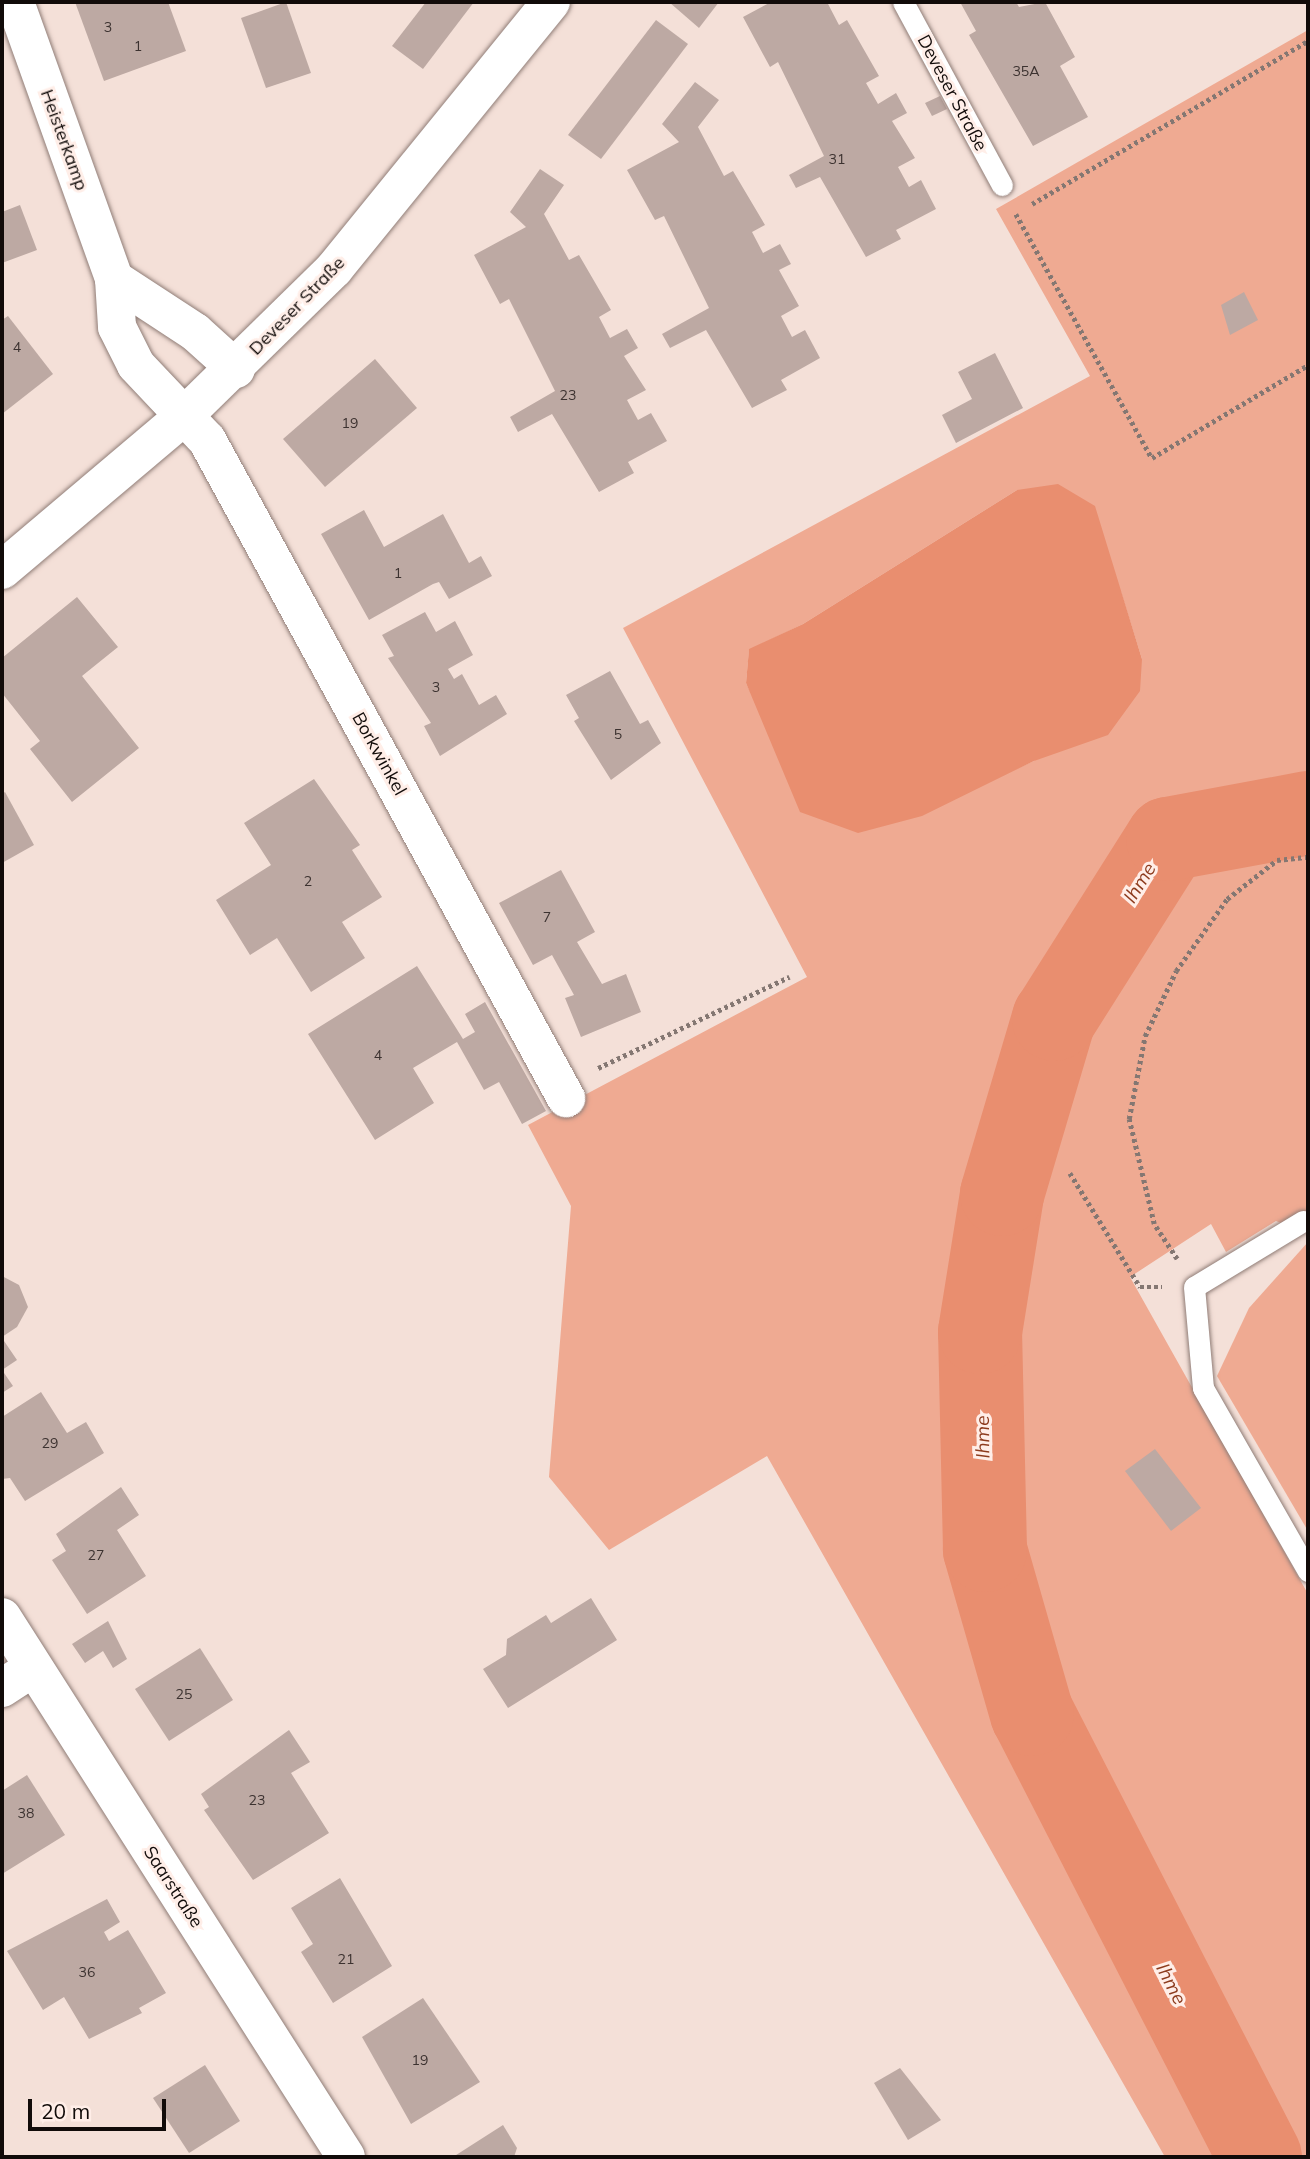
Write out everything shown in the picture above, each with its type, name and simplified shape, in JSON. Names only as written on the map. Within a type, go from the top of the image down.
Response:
[{"type":"street","name":"Heisterkamp","points":[[15,2],[114,279],[117,327],[136,365],[184,416]]},
{"type":"street","name":"Deveser Straße","points":[[2,570],[236,369],[407,186],[551,2]]},
{"type":"street","points":[[114,279],[195,332],[236,369]]},
{"type":"street","name":"Borkwinkel","points":[[184,416],[207,439],[566,1098]]},
{"type":"street","name":"Saarstraße","points":[[2,1617],[346,2157]]},
{"type":"street","points":[[2,1688],[33,1668]]},
{"type":"lane","name":"Deveser Straße","points":[[903,2],[1002,185]]},
{"type":"lane","points":[[1303,1221],[1194,1287],[1203,1388],[1308,1571]]},
{"type":"path","points":[[1308,41],[1016,214],[1152,458],[1308,365]]},
{"type":"path","points":[[1194,1287],[1154,1224],[1129,1119],[1145,1036],[1175,971],[1227,899],[1277,860],[1308,857]]},
{"type":"path","points":[[595,1069],[789,977]]},
{"type":"path","points":[[1070,1173],[1140,1287],[1194,1287]]},
{"type":"shaded area","points":[[1308,30],[1308,1234],[1276,1221],[1226,1252],[1211,1224],[1130,1277],[1308,1594],[1308,2157],[1276,2157],[1041,1712],[999,1549],[992,1335],[1014,1200],[987,1212],[967,1334],[971,1552],[1022,1726],[1249,2157],[1165,2157],[767,1456],[609,1550],[549,1477],[571,1206],[528,1125],[807,977],[623,628],[1090,376],[996,209]],"holes":[[[1017,490],[1121,592],[1142,659],[1034,761],[964,792],[776,746],[746,683],[749,650],[803,624]]]},
{"type":"shaded area","points":[[1058,484],[1095,506],[1142,659],[1140,691],[1108,735],[1034,761],[922,816],[858,833],[800,812],[746,683],[749,649],[803,624],[1017,490]]},
{"type":"shaded area","points":[[1308,1242],[1308,1531],[1217,1376],[1249,1308]]},
{"type":"building","points":[[75,2],[168,2],[186,51],[104,81]]},
{"type":"building","points":[[286,2],[311,73],[266,88],[241,18]]},
{"type":"building","points":[[426,2],[474,2],[423,69],[392,46]]},
{"type":"building","points":[[669,2],[719,2],[699,28]]},
{"type":"building","points":[[771,2],[827,2],[839,25],[847,20],[879,76],[866,83],[878,104],[896,93],[907,113],[892,121],[915,158],[898,167],[909,187],[921,180],[936,209],[896,230],[901,239],[866,257],[820,177],[796,188],[789,175],[824,156],[778,62],[770,67],[743,17]]},
{"type":"building","points":[[960,2],[1016,2],[1019,7],[1045,2],[1075,57],[1060,66],[1088,117],[1033,146],[969,35],[976,31]]},
{"type":"building","points":[[656,20],[688,44],[601,159],[568,135]]},
{"type":"building","points":[[695,82],[719,100],[698,127],[724,176],[733,171],[765,225],[752,232],[763,253],[780,244],[791,264],[779,270],[799,306],[781,316],[792,337],[805,330],[820,358],[781,380],[787,390],[752,408],[706,330],[670,348],[662,334],[709,308],[664,216],[655,220],[627,170],[679,142],[662,124]]},
{"type":"building","points":[[940,96],[947,109],[932,116],[925,103]]},
{"type":"building","points":[[540,169],[564,185],[544,214],[569,260],[579,255],[611,310],[599,317],[610,338],[627,329],[638,348],[624,356],[646,390],[627,400],[638,420],[651,413],[667,441],[628,462],[634,473],[599,492],[552,414],[518,432],[510,417],[555,391],[509,299],[500,304],[474,255],[526,227],[510,212]]},
{"type":"building","points":[[20,205],[37,250],[2,263],[2,212]]},
{"type":"building","points":[[1244,292],[1258,320],[1230,335],[1221,305]]},
{"type":"building","points":[[8,316],[53,374],[2,414],[2,320]]},
{"type":"building","points":[[995,353],[1023,408],[956,443],[942,415],[972,399],[958,372]]},
{"type":"building","points":[[375,359],[417,408],[325,487],[283,439]]},
{"type":"building","points":[[364,510],[384,547],[443,514],[469,563],[481,556],[492,576],[449,599],[439,582],[433,584],[369,620],[321,534]]},
{"type":"building","points":[[77,597],[118,647],[82,676],[139,748],[72,802],[30,749],[40,741],[2,693],[2,658]]},
{"type":"building","points":[[425,612],[436,632],[455,621],[473,655],[448,669],[454,679],[462,674],[479,705],[496,695],[507,714],[440,756],[424,726],[431,723],[388,658],[394,656],[382,635]]},
{"type":"building","points":[[610,671],[640,724],[648,720],[661,743],[611,780],[574,721],[579,718],[566,695]]},
{"type":"building","points":[[314,779],[360,845],[352,850],[382,897],[342,922],[365,958],[311,992],[277,938],[250,955],[216,900],[271,865],[244,823]]},
{"type":"building","points":[[5,792],[34,845],[2,863],[2,794]]},
{"type":"building","points":[[561,870],[595,932],[577,942],[602,984],[626,974],[641,1012],[581,1037],[565,998],[574,995],[552,955],[533,965],[499,903]]},
{"type":"building","points":[[417,966],[463,1039],[475,1032],[465,1014],[485,1002],[546,1111],[522,1124],[499,1082],[484,1090],[457,1042],[413,1068],[434,1103],[375,1140],[308,1034]]},
{"type":"building","points":[[2,1276],[19,1285],[28,1307],[17,1327],[2,1337]]},
{"type":"building","points":[[2,1338],[17,1360],[2,1370]]},
{"type":"building","points":[[2,1370],[13,1386],[2,1393]]},
{"type":"building","points":[[41,1392],[67,1433],[86,1422],[104,1453],[25,1501],[10,1478],[2,1479],[2,1417]]},
{"type":"building","points":[[1155,1449],[1201,1508],[1171,1531],[1125,1471]]},
{"type":"building","points":[[121,1487],[139,1515],[117,1530],[146,1576],[87,1614],[52,1560],[66,1551],[56,1534]]},
{"type":"building","points":[[591,1598],[617,1640],[508,1708],[483,1669],[506,1655],[507,1639],[546,1615],[551,1623]]},
{"type":"building","points":[[108,1621],[127,1659],[113,1668],[103,1651],[85,1663],[72,1644]]},
{"type":"building","points":[[200,1648],[233,1700],[169,1741],[135,1689]]},
{"type":"building","points":[[289,1730],[310,1762],[291,1773],[329,1833],[253,1880],[204,1810],[209,1807],[201,1794]]},
{"type":"building","points":[[27,1775],[65,1835],[2,1874],[2,1791]]},
{"type":"building","points":[[340,1878],[392,1966],[333,2003],[301,1952],[313,1944],[291,1908]]},
{"type":"building","points":[[107,1899],[120,1922],[104,1932],[109,1941],[128,1930],[166,1993],[139,2008],[142,2013],[89,2039],[64,1997],[43,2010],[7,1951]]},
{"type":"building","points":[[423,1998],[480,2082],[411,2124],[362,2037]]},
{"type":"building","points":[[205,2065],[240,2121],[189,2153],[153,2098]]},
{"type":"building","points":[[900,2068],[941,2120],[908,2140],[874,2083]]},
{"type":"building","points":[[503,2125],[517,2148],[514,2157],[453,2157]]},
{"type":"waterway","name":"Ihme","points":[[1260,2157],[1032,1714],[985,1550],[980,1332],[1002,1194],[1054,1019],[1168,839],[1308,813]]}]
